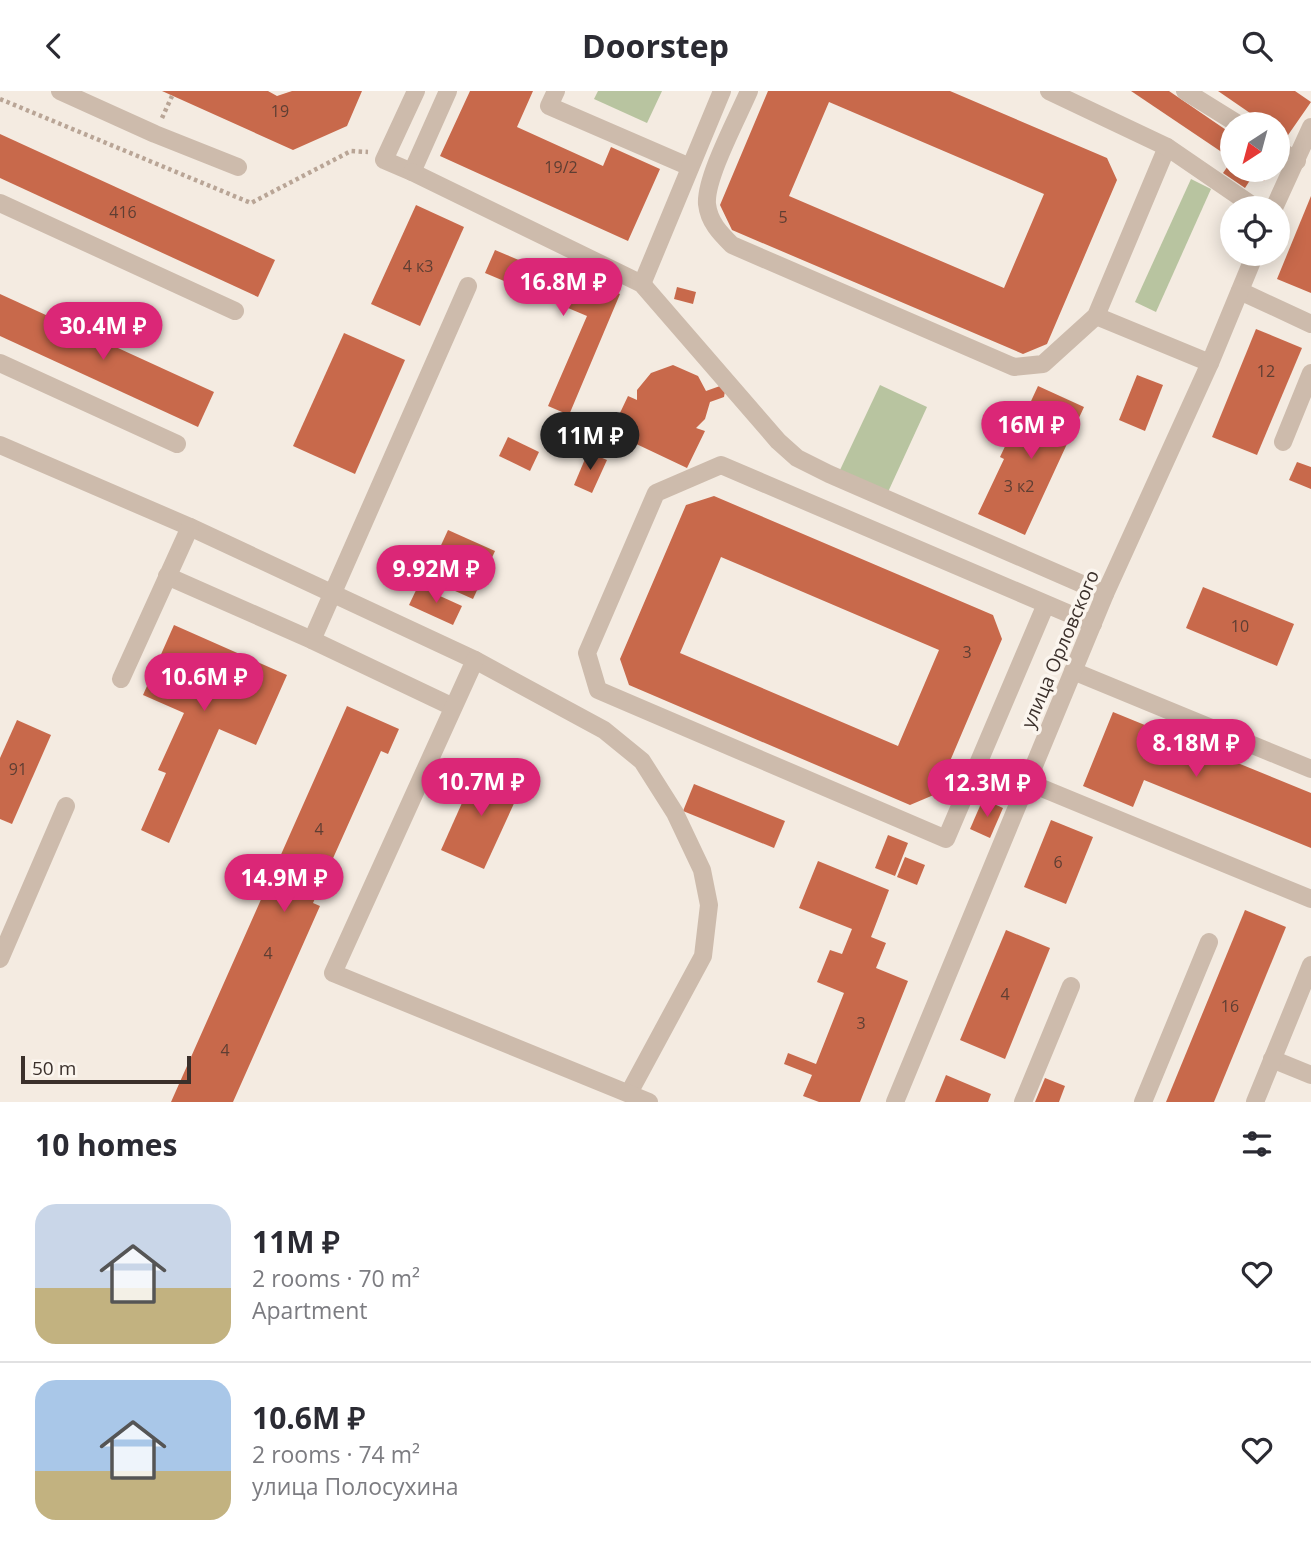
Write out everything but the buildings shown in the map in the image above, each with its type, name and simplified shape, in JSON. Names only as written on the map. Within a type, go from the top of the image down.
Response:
[{"type":"street","points":[[61,91],[155,134],[238,167]]},
{"type":"street","points":[[416,91],[384,160],[642,284],[778,441],[797,458],[1105,594]]},
{"type":"street","points":[[412,172],[448,91]]},
{"type":"street","points":[[556,91],[549,106],[690,167]]},
{"type":"street","points":[[642,284],[722,91]]},
{"type":"street","points":[[749,91],[711,178],[707,203],[715,229],[732,245],[1014,367],[1043,364],[1096,316],[1167,147]]},
{"type":"street","points":[[1049,91],[1167,147],[1238,196]]},
{"type":"street","points":[[1185,91],[1220,113]]},
{"type":"street","points":[[1281,196],[1311,127]]},
{"type":"street","points":[[1290,157],[1297,161]]},
{"type":"street","points":[[0,203],[235,311]]},
{"type":"street","name":"улица Орловского","points":[[895,1102],[1105,594],[1210,363],[1250,266]]},
{"type":"street","points":[[313,641],[468,286]]},
{"type":"street","points":[[1240,291],[1311,324]]},
{"type":"street","points":[[1096,316],[1210,363]]},
{"type":"street","points":[[0,363],[177,444]]},
{"type":"street","points":[[1283,442],[1311,373]]},
{"type":"street","points":[[0,445],[190,527],[475,660],[604,730],[642,761],[675,813],[702,870],[709,905],[703,956],[629,1093]]},
{"type":"street","points":[[1046,604],[946,839],[598,690],[587,653],[656,493],[721,465],[1093,624]]},
{"type":"street","points":[[121,679],[190,527]]},
{"type":"street","points":[[167,576],[313,641],[453,708]]},
{"type":"street","points":[[475,660],[333,973],[649,1102]]},
{"type":"street","points":[[1073,671],[1311,769]]},
{"type":"street","points":[[1027,782],[1311,899]]},
{"type":"street","points":[[0,959],[66,806]]},
{"type":"street","points":[[1143,1102],[1209,942]]},
{"type":"street","points":[[1255,1102],[1311,965]]},
{"type":"street","points":[[1023,1102],[1071,986]]},
{"type":"street","points":[[1272,1059],[1311,1075]]},
{"type":"green space","points":[[598,91],[662,91],[647,123],[594,99]]},
{"type":"green space","points":[[1191,179],[1211,189],[1156,312],[1135,302]]},
{"type":"green space","points":[[880,385],[927,407],[888,492],[840,470]]}]
